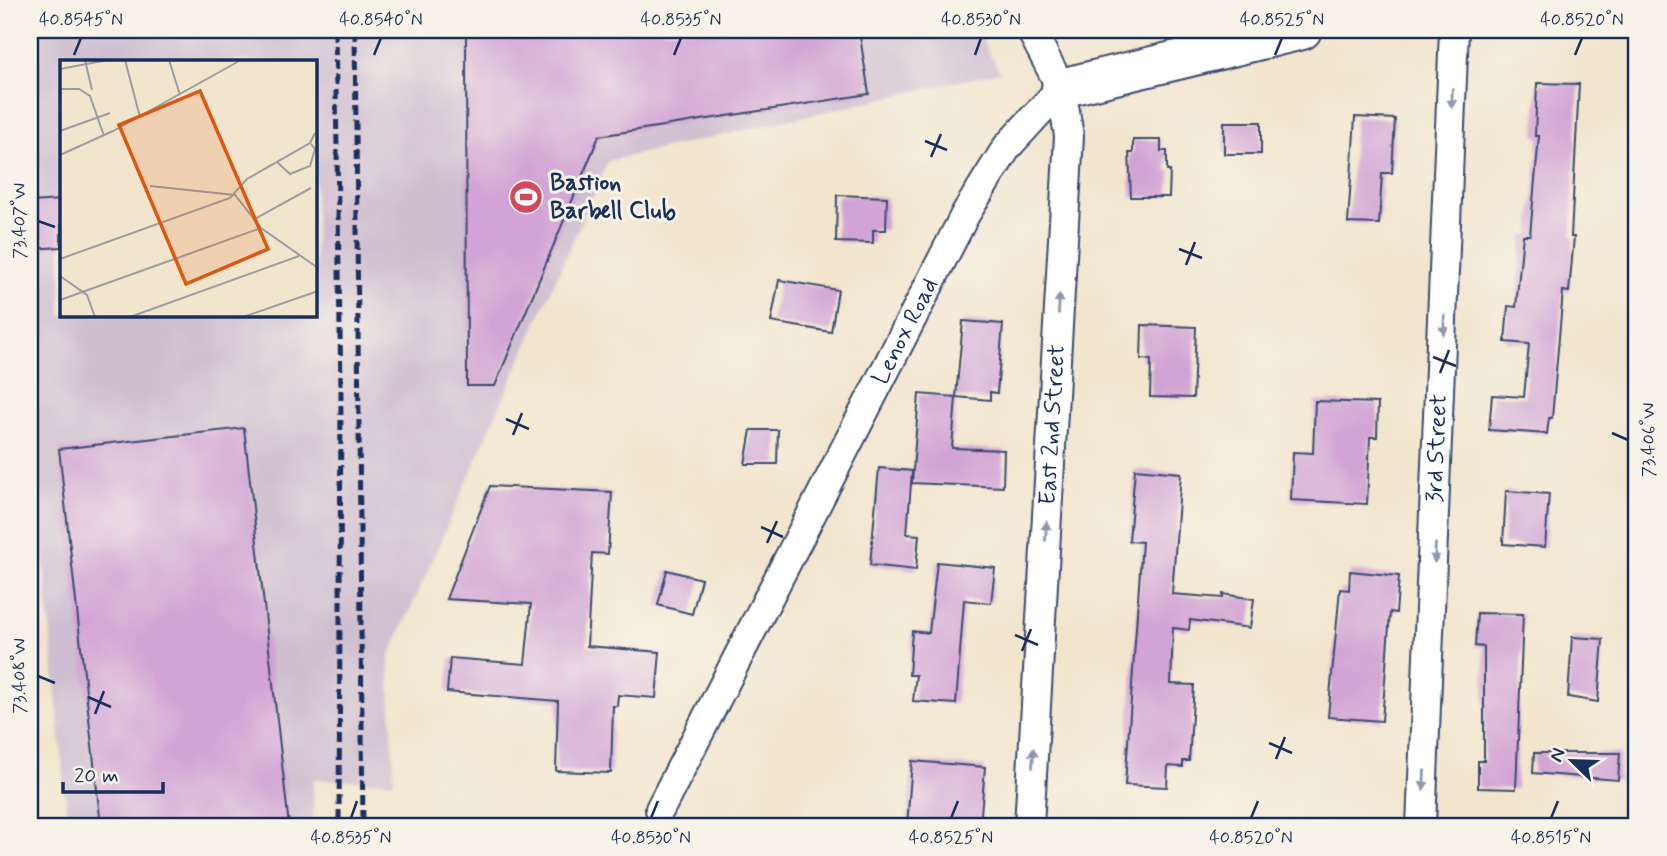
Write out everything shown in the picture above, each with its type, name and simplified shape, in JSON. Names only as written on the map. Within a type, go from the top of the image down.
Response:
[{"type":"street","name":"East 2nd Street","points":[[1029,826],[1069,135],[1061,88],[1031,30]]},
{"type":"street","points":[[1061,88],[1303,30]]},
{"type":"street","name":"3rd Street","points":[[1421,826],[1454,30]]},
{"type":"street","name":"Lenox Road","points":[[660,809],[966,213],[1007,147],[1061,88]]},
{"type":"shaded area","points":[[30,30],[977,30],[1000,72],[608,161],[389,658],[394,782],[313,779],[313,826],[68,826],[30,408]]},
{"type":"building","points":[[466,30],[859,30],[869,94],[599,136],[495,386],[467,386]]},
{"type":"building","points":[[1537,83],[1579,84],[1571,237],[1574,237],[1569,292],[1563,291],[1552,418],[1549,418],[1547,434],[1489,430],[1492,395],[1524,397],[1529,344],[1505,342],[1508,306],[1516,307],[1523,235],[1530,235],[1539,136],[1535,136]]},
{"type":"building","points":[[1355,117],[1395,119],[1392,173],[1382,173],[1379,224],[1348,223]]},
{"type":"building","points":[[1224,122],[1261,122],[1261,154],[1224,154]]},
{"type":"building","points":[[1133,140],[1161,140],[1161,151],[1167,151],[1167,171],[1170,171],[1169,197],[1131,197],[1129,153],[1133,153]]},
{"type":"building","points":[[837,195],[887,197],[886,230],[873,230],[873,243],[836,242]]},
{"type":"building","points":[[60,200],[60,247],[30,249],[30,202]]},
{"type":"building","points":[[779,280],[838,290],[831,332],[771,322]]},
{"type":"building","points":[[963,321],[1003,324],[997,393],[990,392],[990,400],[956,397]]},
{"type":"building","points":[[1142,325],[1196,327],[1193,398],[1150,397],[1151,360],[1141,359]]},
{"type":"building","points":[[919,394],[956,397],[952,448],[1004,450],[1003,487],[912,483]]},
{"type":"building","points":[[1315,401],[1378,403],[1377,437],[1370,437],[1367,504],[1291,500],[1293,452],[1313,453]]},
{"type":"building","points":[[244,428],[289,826],[101,826],[59,449]]},
{"type":"building","points":[[751,430],[778,430],[777,464],[745,464]]},
{"type":"building","points":[[879,468],[912,471],[907,534],[919,535],[916,570],[870,565]]},
{"type":"building","points":[[1135,469],[1181,473],[1172,594],[1223,598],[1223,594],[1254,599],[1250,628],[1190,620],[1189,630],[1173,628],[1171,684],[1194,685],[1189,761],[1183,761],[1183,767],[1168,766],[1167,787],[1125,785],[1142,542],[1129,541]]},
{"type":"building","points":[[490,486],[612,492],[608,554],[592,553],[587,646],[660,652],[656,698],[618,695],[617,706],[613,706],[611,773],[556,771],[558,701],[447,692],[450,658],[525,664],[531,604],[446,599]]},
{"type":"building","points":[[1506,491],[1549,494],[1545,547],[1503,544]]},
{"type":"building","points":[[937,562],[995,568],[991,603],[964,600],[956,704],[913,701],[916,675],[909,675],[912,631],[929,633]]},
{"type":"building","points":[[667,570],[701,579],[692,614],[658,605]]},
{"type":"building","points":[[1350,571],[1399,576],[1396,613],[1390,612],[1382,721],[1328,717],[1340,589],[1349,590]]},
{"type":"building","points":[[1477,613],[1523,614],[1516,789],[1478,788],[1478,761],[1484,761],[1484,647],[1475,646]]},
{"type":"building","points":[[1572,637],[1603,639],[1598,702],[1568,697]]},
{"type":"building","points":[[1534,753],[1620,753],[1618,780],[1533,773]]},
{"type":"building","points":[[912,761],[985,767],[980,826],[907,826]]},
{"type":"railway","points":[[335,30],[341,389],[339,826]]},
{"type":"railway","points":[[355,30],[363,826]]},
{"type":"place","name":"Bastion Barbell Club","points":[[526,197]]}]
